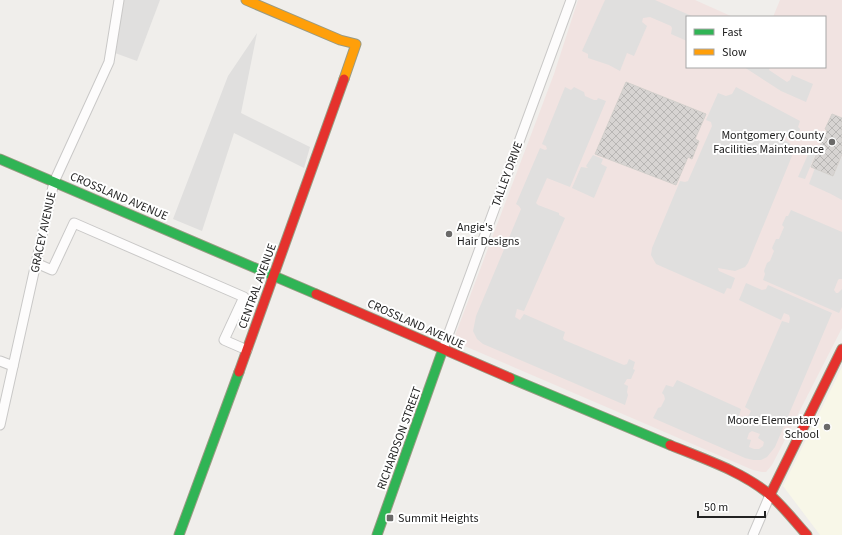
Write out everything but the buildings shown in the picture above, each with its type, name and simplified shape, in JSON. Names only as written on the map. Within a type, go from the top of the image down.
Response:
[{"type":"main road","name":"CENTRAL AVENUE","points":[[179,535],[356,44],[340,40],[246,0]]},
{"type":"main road","name":"CROSSLAND AVENUE","points":[[0,158],[274,275],[507,377],[723,467],[749,480],[770,494],[808,535]]},
{"type":"main road","name":"RICHARDSON STREET","points":[[377,535],[444,349]]},
{"type":"main road","points":[[770,494],[842,349]]},
{"type":"street","name":"GRACEY AVENUE","points":[[0,425],[54,182],[109,62],[119,0]]},
{"type":"street","name":"TALLEY DRIVE","points":[[444,349],[571,0]]},
{"type":"street","points":[[36,263],[52,270],[74,223],[244,297],[224,340],[246,350]]},
{"type":"street","points":[[0,361],[13,366]]},
{"type":"street","points":[[753,535],[770,494]]},
{"type":"shaded area","points":[[122,0],[160,0],[137,61],[115,53]]},
{"type":"shaded area","points":[[578,0],[695,0],[731,16],[686,16],[686,68],[826,68],[826,16],[773,16],[780,0],[842,0],[842,328],[772,465],[766,472],[753,470],[453,341],[554,74]]},
{"type":"shaded area","points":[[605,0],[655,0],[692,16],[686,16],[686,41],[671,34],[671,26],[650,17],[643,18],[642,22],[647,26],[634,56],[627,53],[620,71],[609,65],[588,58],[588,54],[582,51]]},
{"type":"shaded area","points":[[257,33],[241,113],[310,147],[304,168],[234,133],[202,231],[173,219],[228,76]]},
{"type":"shaded area","points":[[746,68],[770,68],[769,70],[787,82],[790,80],[792,75],[813,84],[806,102],[781,91]]},
{"type":"shaded area","points":[[565,87],[571,90],[574,87],[584,92],[585,96],[594,100],[597,100],[598,98],[606,101],[570,187],[547,178],[536,203],[559,213],[559,215],[565,218],[524,311],[517,309],[515,317],[520,320],[524,314],[565,332],[563,338],[564,340],[624,365],[627,364],[629,359],[635,362],[633,369],[635,370],[631,379],[627,379],[624,384],[628,386],[628,395],[625,405],[483,344],[477,339],[473,331],[476,316],[521,209],[516,204],[540,148],[545,150],[547,149],[546,146],[542,144]]},
{"type":"shaded area","points":[[736,87],[800,121],[798,127],[800,129],[796,140],[778,132],[775,133],[775,135],[791,145],[792,156],[748,263],[745,267],[735,271],[718,268],[719,271],[735,278],[731,289],[727,288],[724,294],[656,264],[651,255],[652,248],[680,181],[688,181],[712,126],[711,122],[706,120],[718,93],[726,96],[732,94]]},
{"type":"shaded area","points":[[810,150],[816,153],[805,179],[798,177]]},
{"type":"shaded area","points":[[593,155],[603,159],[601,164],[607,167],[594,198],[572,188],[581,167],[588,168],[586,166]]},
{"type":"shaded area","points":[[842,156],[842,200],[809,184],[815,168],[833,176]]},
{"type":"shaded area","points":[[791,210],[842,232],[842,279],[838,280],[834,290],[838,293],[842,289],[842,307],[839,313],[763,280],[767,263],[770,261],[774,251],[772,248],[776,239],[779,239],[784,227],[782,225],[786,216],[788,216]]},
{"type":"shaded area","points":[[746,283],[762,290],[766,289],[768,285],[832,313],[775,447],[767,457],[761,460],[745,458],[653,418],[665,399],[662,393],[666,385],[673,387],[677,380],[741,409],[739,416],[741,418],[746,418],[749,415],[751,411],[745,407],[782,321],[789,323],[790,318],[789,315],[784,313],[781,320],[739,300]],"holes":[[[752,431],[760,434],[758,438],[764,442],[763,446],[759,449],[749,447],[751,440],[747,439],[749,433]]]},
{"type":"shaded area","name":"Moore Elementary School","points":[[842,367],[842,535],[820,535],[783,486]]},
{"type":"traffic: fast","points":[[0,159],[316,294]]},
{"type":"traffic: fast","points":[[377,535],[443,349]]},
{"type":"traffic: fast","points":[[179,535],[239,372]]},
{"type":"traffic: fast","points":[[510,378],[670,445]]},
{"type":"traffic: slow","points":[[246,0],[340,40],[356,44],[344,79]]},
{"type":"traffic: jam","points":[[239,372],[344,79]]},
{"type":"traffic: jam","points":[[316,294],[510,378]]},
{"type":"traffic: jam","points":[[770,495],[842,349]]},
{"type":"traffic: jam","points":[[670,445],[722,466],[758,486],[769,494],[807,535]]},
{"type":"place","name":"Montgomery County Facilities Maintenance","points":[[832,142]]},
{"type":"place","name":"Angie's Hair Designs","points":[[449,234]]},
{"type":"place","name":"Moore Elementary School","points":[[827,427]]},
{"type":"place","name":"Summit Heights","points":[[390,518]]}]
